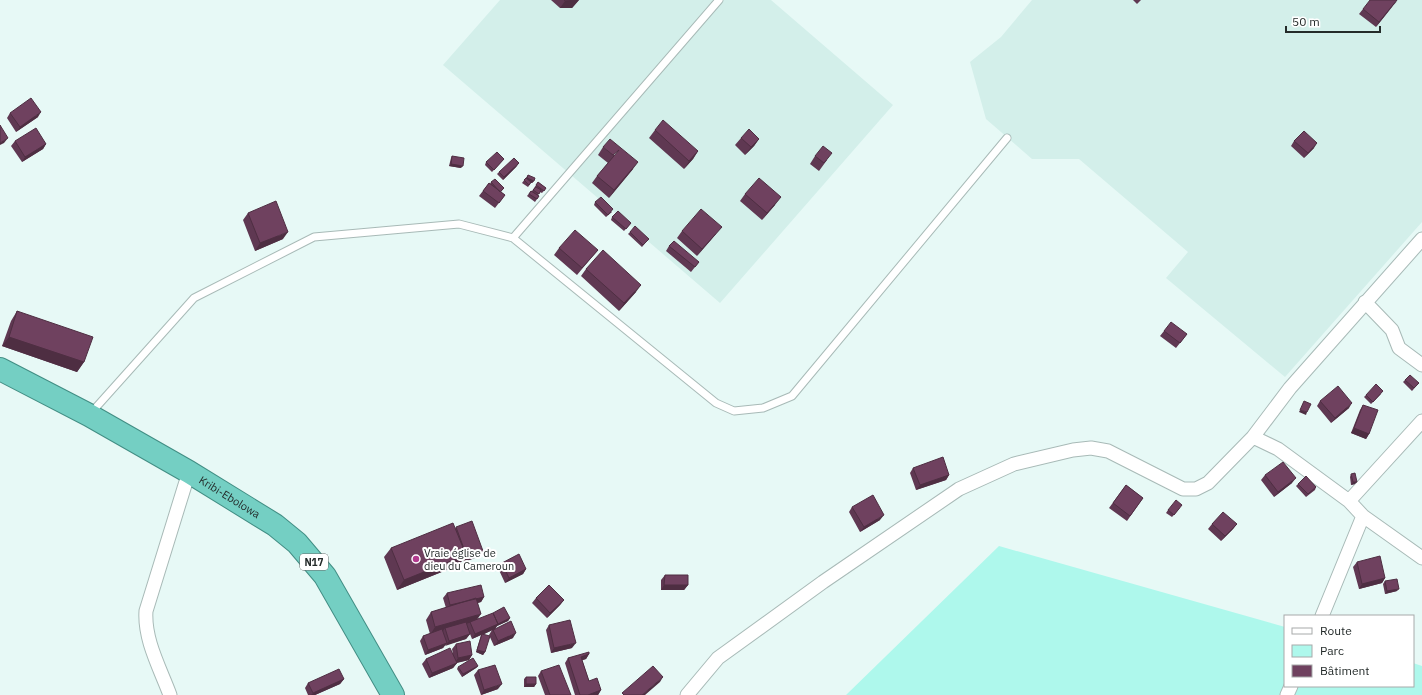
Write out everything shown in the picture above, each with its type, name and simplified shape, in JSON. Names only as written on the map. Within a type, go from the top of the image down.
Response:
[{"type":"highway","name":"Kribi-Ebolowa","points":[[0,369],[89,415],[189,472],[275,525],[297,543],[325,576],[393,695]]},
{"type":"street","points":[[687,695],[718,658],[823,582],[959,489],[1014,464],[1072,450],[1091,448],[1108,451],[1183,489],[1196,489],[1208,483],[1253,437],[1290,388],[1422,239]]},
{"type":"street","points":[[1365,302],[1392,330],[1399,348],[1422,365]]},
{"type":"street","points":[[1348,501],[1422,421]]},
{"type":"street","points":[[1253,437],[1278,449],[1348,501],[1363,516],[1422,558]]},
{"type":"street","points":[[170,695],[148,637],[146,611],[189,472]]},
{"type":"street","points":[[1322,615],[1363,516]]},
{"type":"lane","points":[[513,238],[719,0]]},
{"type":"lane","points":[[89,415],[194,298],[314,237],[459,224],[513,238],[716,403],[734,411],[763,408],[792,396],[1007,138]]},
{"type":"shaded area","points":[[500,0],[771,0],[893,105],[720,303],[443,65]]},
{"type":"shaded area","points":[[1032,0],[1422,0],[1422,222],[1285,377],[1166,278],[1188,252],[1079,159],[1032,159],[986,119],[970,62],[1001,37]]},
{"type":"green space","points":[[999,546],[1284,627],[1284,687],[1414,687],[1414,663],[1422,666],[1422,695],[846,695]]},
{"type":"building","points":[[1370,0],[1397,0],[1379,22],[1363,9]]},
{"type":"building","points":[[31,98],[41,112],[20,127],[10,113]]},
{"type":"building","points":[[663,120],[698,151],[689,161],[655,130]]},
{"type":"building","points":[[0,125],[8,138],[0,143]]},
{"type":"building","points":[[36,128],[46,144],[25,157],[15,141]]},
{"type":"building","points":[[749,129],[759,139],[751,147],[741,138]]},
{"type":"building","points":[[1304,131],[1317,143],[1308,153],[1294,141]]},
{"type":"building","points":[[610,139],[638,162],[614,190],[597,176],[619,150],[613,155],[603,147]]},
{"type":"building","points":[[823,146],[832,153],[824,163],[815,156]]},
{"type":"building","points":[[497,152],[504,159],[494,170],[486,162]]},
{"type":"building","points":[[452,156],[464,158],[463,166],[451,164]]},
{"type":"building","points":[[514,158],[519,163],[504,177],[499,172]]},
{"type":"building","points":[[528,175],[535,178],[534,181],[527,178]]},
{"type":"building","points":[[526,178],[531,182],[529,185],[524,180]]},
{"type":"building","points":[[759,178],[781,197],[767,213],[745,194]]},
{"type":"building","points":[[495,179],[504,188],[500,192],[491,182]]},
{"type":"building","points":[[538,182],[546,188],[544,191],[536,185]]},
{"type":"building","points":[[489,183],[505,195],[499,203],[483,191]]},
{"type":"building","points":[[536,187],[541,190],[539,194],[533,190]]},
{"type":"building","points":[[531,191],[539,196],[537,199],[529,194]]},
{"type":"building","points":[[601,197],[613,209],[608,215],[595,202]]},
{"type":"building","points":[[276,201],[288,232],[260,243],[248,213]]},
{"type":"building","points":[[701,209],[722,227],[702,249],[682,231]]},
{"type":"building","points":[[618,211],[631,223],[626,229],[612,217]]},
{"type":"building","points":[[635,226],[649,239],[643,245],[630,232]]},
{"type":"building","points":[[575,230],[598,250],[582,268],[559,248]]},
{"type":"building","points":[[674,241],[699,262],[695,267],[669,246]]},
{"type":"building","points":[[603,250],[641,285],[624,303],[586,269]]},
{"type":"building","points":[[17,311],[93,337],[84,362],[9,337]]},
{"type":"building","points":[[1171,322],[1187,334],[1180,343],[1164,331]]},
{"type":"building","points":[[1410,375],[1419,383],[1414,388],[1405,380]]},
{"type":"building","points":[[1376,384],[1383,391],[1373,402],[1366,395]]},
{"type":"building","points":[[1338,386],[1352,403],[1335,418],[1320,401]]},
{"type":"building","points":[[1304,401],[1311,404],[1307,412],[1300,410]]},
{"type":"building","points":[[1363,405],[1378,410],[1369,434],[1354,428]]},
{"type":"building","points":[[943,457],[949,475],[920,485],[913,468]]},
{"type":"building","points":[[1283,462],[1296,478],[1278,492],[1265,475]]},
{"type":"building","points":[[1355,473],[1357,482],[1353,482],[1351,474]]},
{"type":"building","points":[[1306,476],[1316,487],[1308,494],[1298,484]]},
{"type":"building","points":[[1126,485],[1143,498],[1130,516],[1113,503]]},
{"type":"building","points":[[873,495],[884,515],[864,527],[852,507]]},
{"type":"building","points":[[1176,500],[1182,505],[1174,515],[1168,510]]},
{"type":"building","points":[[1223,512],[1237,524],[1225,536],[1212,524]]},
{"type":"building","points":[[472,521],[483,551],[467,557],[456,527]]},
{"type":"building","points":[[453,523],[466,555],[404,580],[391,548]]},
{"type":"building","points":[[519,554],[526,569],[509,578],[502,563]]},
{"type":"building","points":[[1380,556],[1385,578],[1362,584],[1357,562]]},
{"type":"building","points":[[665,575],[688,575],[688,585],[664,585]]},
{"type":"building","points":[[1397,579],[1399,589],[1387,591],[1385,581]]},
{"type":"building","points":[[481,585],[484,597],[450,605],[447,593]]},
{"type":"building","points":[[549,585],[564,600],[550,613],[536,598]]},
{"type":"building","points":[[476,598],[481,614],[435,627],[431,612]]},
{"type":"building","points":[[504,607],[510,618],[498,624],[493,613]]},
{"type":"building","points":[[493,613],[498,624],[475,634],[470,622]]},
{"type":"building","points":[[570,620],[576,643],[554,648],[549,625]]},
{"type":"building","points":[[511,621],[516,633],[498,641],[493,630]]},
{"type":"building","points":[[466,622],[470,634],[449,641],[445,628]]},
{"type":"building","points":[[442,629],[447,643],[428,650],[423,636]]},
{"type":"building","points":[[482,634],[490,636],[485,652],[477,650]]},
{"type":"building","points":[[470,641],[472,655],[458,658],[456,644]]},
{"type":"building","points":[[450,648],[457,663],[432,673],[426,659]]},
{"type":"building","points":[[589,652],[589,654],[581,657],[589,681],[597,678],[601,690],[588,695],[580,695],[568,658]]},
{"type":"building","points":[[473,658],[478,666],[463,674],[458,667]]},
{"type":"building","points":[[495,665],[502,684],[484,690],[478,670]]},
{"type":"building","points":[[559,665],[571,695],[550,695],[541,671]]},
{"type":"building","points":[[653,666],[663,677],[642,695],[624,695],[622,693]]},
{"type":"building","points":[[339,669],[344,679],[313,693],[308,683]]},
{"type":"building","points":[[526,677],[536,677],[536,684],[526,684]]},
{"type":"place","name":"Vraie église de dieu du Cameroun","points":[[416,559]]}]
